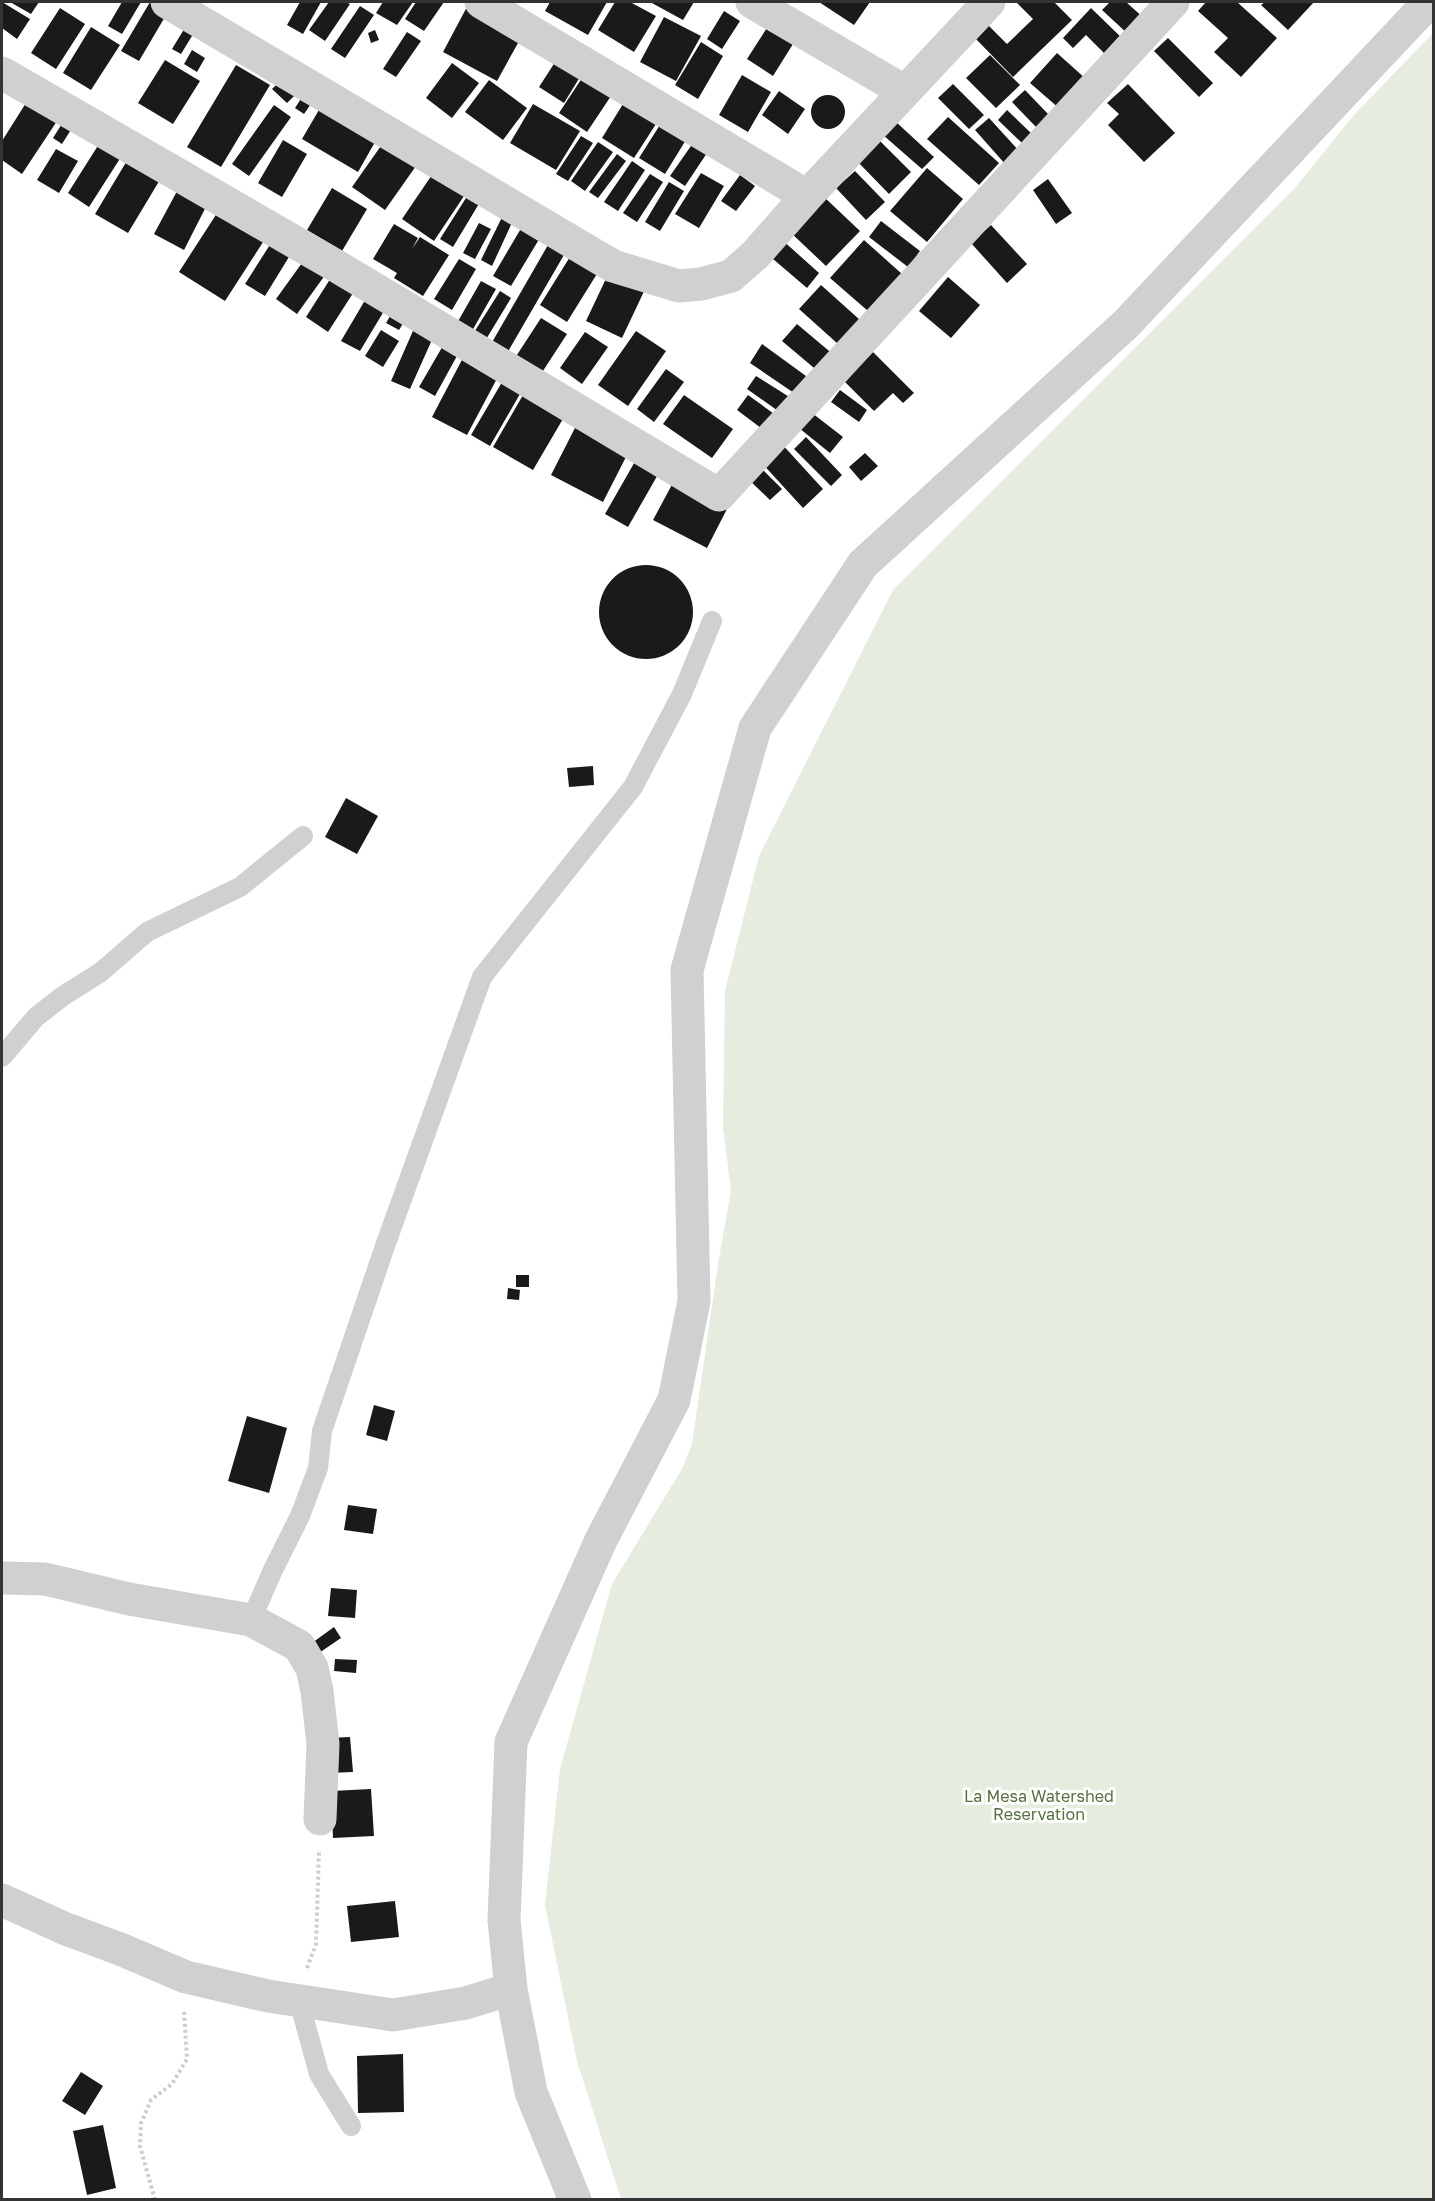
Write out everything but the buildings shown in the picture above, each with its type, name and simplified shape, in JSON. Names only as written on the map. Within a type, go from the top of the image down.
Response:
[{"type":"street","points":[[167,2],[613,266],[679,286],[701,284],[731,276],[755,255],[904,91],[989,2]]},
{"type":"street","points":[[481,2],[807,196]]},
{"type":"street","points":[[752,2],[904,91]]},
{"type":"street","points":[[2,73],[338,267],[719,495],[1173,2]]},
{"type":"street","points":[[575,2199],[531,2092],[511,1989],[504,1920],[511,1742],[601,1540],[674,1400],[694,1301],[687,970],[756,728],[862,564],[1126,324],[1429,2]]},
{"type":"street","points":[[2,1578],[45,1579],[129,1599],[251,1620],[299,1646],[312,1668],[317,1691],[322,1744],[320,1819]]},
{"type":"street","points":[[2,1900],[66,1929],[186,1977],[299,2001],[393,2015],[466,2003],[511,1989]]},
{"type":"lane","points":[[251,1620],[300,1516],[318,1468],[322,1431],[482,977],[633,787],[682,694],[712,621]]},
{"type":"lane","points":[[2,1057],[36,1017],[63,996],[101,972],[147,932],[240,887],[303,836]]},
{"type":"lane","points":[[299,2001],[319,2074],[351,2126]]},
{"type":"path","points":[[299,2001],[306,1971],[316,1944],[320,1819]]},
{"type":"path","points":[[155,2199],[140,2146],[141,2123],[152,2100],[172,2084],[187,2059],[184,2020],[186,1977]]},
{"type":"green space","name":"La Mesa Watershed Reservation","points":[[1433,33],[1433,2199],[621,2199],[577,2061],[545,1905],[560,1769],[612,1584],[682,1469],[692,1444],[731,1191],[723,1127],[725,991],[759,856],[893,590],[1294,189],[1354,115]]}]
